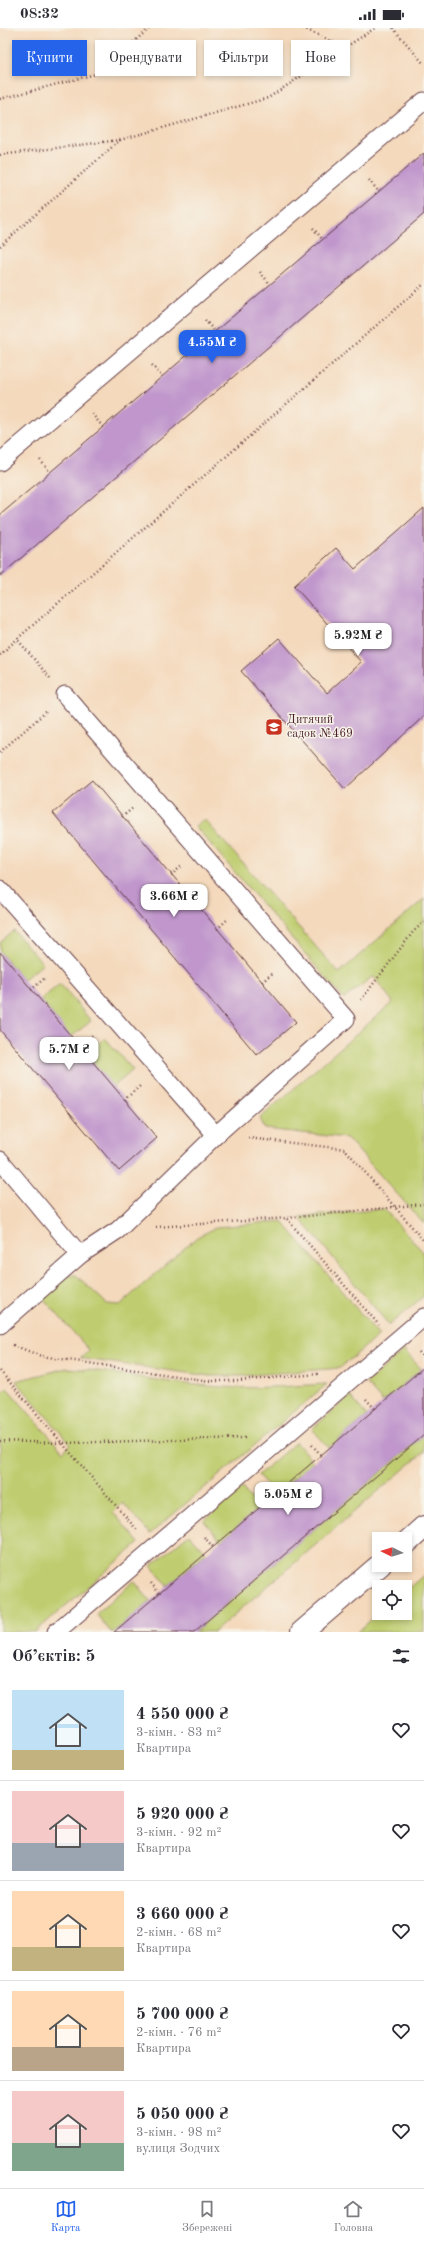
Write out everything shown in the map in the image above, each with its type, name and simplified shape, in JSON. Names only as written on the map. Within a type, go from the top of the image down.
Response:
[{"type":"street","points":[[412,1538],[424,1527]]},
{"type":"street","points":[[302,1632],[372,1572]]},
{"type":"lane","points":[[0,462],[424,101]]},
{"type":"lane","points":[[0,1325],[80,1255],[118,1230],[216,1135],[346,1020],[65,695]]},
{"type":"lane","points":[[0,889],[216,1135]]},
{"type":"lane","points":[[0,1160],[80,1255]]},
{"type":"lane","points":[[56,1632],[424,1317]]},
{"type":"path","points":[[0,99],[96,74],[150,28]]},
{"type":"path","points":[[303,28],[328,40]]},
{"type":"path","points":[[350,45],[375,28]]},
{"type":"path","points":[[393,28],[424,64]]},
{"type":"path","points":[[0,156],[120,140],[268,98],[302,76]]},
{"type":"path","points":[[0,246],[120,140]]},
{"type":"path","points":[[0,655],[424,284]]},
{"type":"path","points":[[0,752],[65,695],[17,639]]},
{"type":"path","points":[[346,1020],[413,932],[424,922]]},
{"type":"path","points":[[216,1135],[344,1149],[424,1241]]},
{"type":"path","points":[[118,1230],[287,1218],[424,1204]]},
{"type":"path","points":[[287,1218],[394,1343]]},
{"type":"path","points":[[7,1342],[41,1356],[210,1381],[238,1381],[361,1371]]},
{"type":"path","points":[[0,1371],[154,1549]]},
{"type":"path","points":[[0,1441],[62,1443],[284,1437]]},
{"type":"green space","points":[[204,819],[339,973],[424,899],[424,1224],[347,1138],[265,1129],[260,1118],[393,1002],[373,976],[344,999],[195,826]]},
{"type":"green space","points":[[14,931],[43,964],[23,980],[0,952],[0,943]]},
{"type":"green space","points":[[60,984],[91,1021],[71,1037],[40,1000]]},
{"type":"green space","points":[[105,1038],[133,1070],[113,1087],[86,1054]]},
{"type":"green space","points":[[384,1209],[424,1253],[424,1296],[389,1325],[299,1217]]},
{"type":"green space","points":[[282,1221],[379,1335],[340,1368],[240,1376],[210,1376],[81,1358],[89,1350],[42,1297],[65,1276],[76,1275],[107,1304],[120,1305],[197,1237],[217,1227]]},
{"type":"green space","points":[[404,1350],[421,1369],[383,1402],[366,1383]]},
{"type":"green space","points":[[67,1368],[173,1382],[238,1388],[327,1384],[150,1534],[123,1503],[113,1512],[139,1543],[35,1632],[0,1632],[0,1395],[7,1388],[63,1452],[71,1445],[16,1381]]},
{"type":"green space","points":[[350,1396],[367,1416],[329,1448],[312,1429]]},
{"type":"green space","points":[[424,1435],[424,1452],[214,1632],[194,1632]]},
{"type":"green space","points":[[296,1442],[313,1462],[275,1494],[258,1475]]},
{"type":"green space","points":[[242,1488],[259,1508],[221,1541],[204,1521]]},
{"type":"green space","points":[[189,1534],[206,1553],[168,1586],[151,1566]]},
{"type":"green space","points":[[424,1575],[424,1632],[357,1632],[372,1619],[412,1620],[412,1585]]},
{"type":"green space","points":[[134,1581],[150,1601],[114,1632],[111,1632],[96,1614]]},
{"type":"building","points":[[424,153],[424,214],[0,576],[0,515]]},
{"type":"building","points":[[424,508],[424,716],[345,789],[241,671],[279,638],[327,693],[361,662],[294,586],[336,548],[355,569]]},
{"type":"building","points":[[92,780],[296,1022],[257,1055],[53,813]]},
{"type":"building","points":[[0,952],[157,1138],[119,1171],[0,1030]]},
{"type":"building","points":[[424,1367],[424,1435],[194,1632],[114,1632]]},
{"type":"place","name":"Дитячий садок №469","points":[[274,727]]}]
